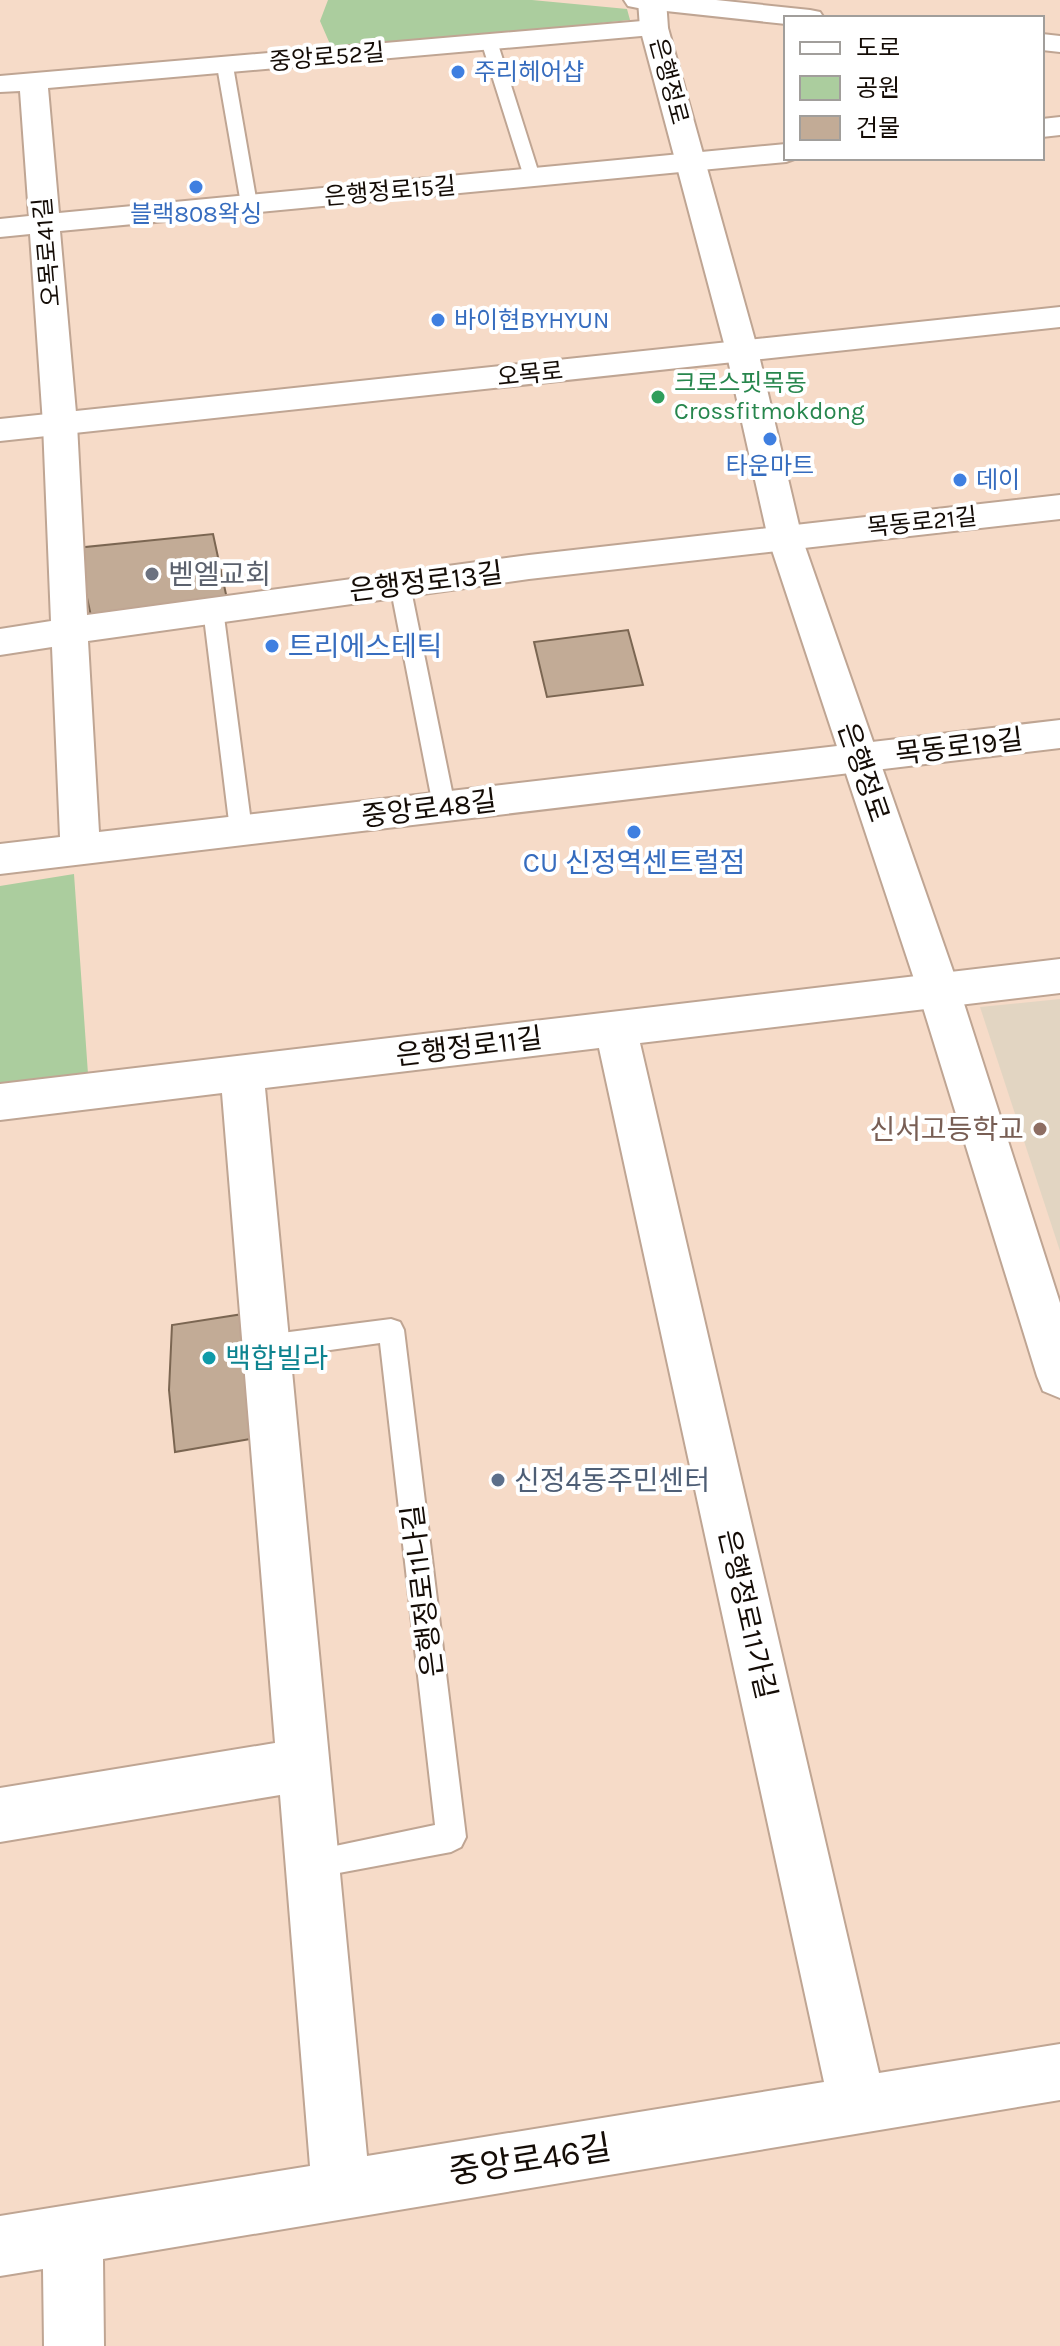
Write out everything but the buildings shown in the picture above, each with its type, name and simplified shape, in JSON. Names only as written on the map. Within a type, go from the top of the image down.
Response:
[{"type":"street","name":"중앙로52길","points":[[0,84],[489,41],[649,7],[784,16]]},
{"type":"street","name":"은행정로","points":[[649,7],[742,351],[785,538],[938,988],[1060,1376]]},
{"type":"street","name":"오목로41길","points":[[33,81],[60,424],[68,631]]},
{"type":"street","name":"은행정로","points":[[690,162],[784,153]]},
{"type":"street","name":"은행정로15길","points":[[0,228],[690,162]]},
{"type":"street","name":"오목로","points":[[0,430],[1060,317]]},
{"type":"street","name":"목동로21길","points":[[785,538],[1060,507]]},
{"type":"street","name":"은행정로13길","points":[[0,642],[213,609],[663,550],[785,538]]},
{"type":"street","points":[[68,631],[80,849]]},
{"type":"street","name":"목동로19길","points":[[859,758],[1060,734]]},
{"type":"street","name":"중앙로48길","points":[[0,859],[859,758]]},
{"type":"street","name":"은행정로11길","points":[[0,1102],[938,988],[1060,976]]},
{"type":"street","name":"은행정로11가길","points":[[616,1028],[858,2106]]},
{"type":"street","points":[[242,1073],[341,2190]]},
{"type":"street","points":[[0,1815],[303,1765]]},
{"type":"street","name":"중앙로46길","points":[[0,2246],[1060,2072]]},
{"type":"street","points":[[73,2234],[74,2346]]},
{"type":"lane","points":[[489,41],[532,177]]},
{"type":"lane","points":[[225,66],[249,204]]},
{"type":"lane","points":[[400,585],[444,806]]},
{"type":"lane","points":[[213,609],[241,830]]},
{"type":"lane","name":"은행정로11나길","points":[[266,1347],[391,1330],[451,1837],[312,1863]]},
{"type":"shaded area","name":"신서고등학교","points":[[1060,999],[1060,1251],[980,1007]]},
{"type":"green space","points":[[328,0],[532,0],[627,9],[630,20],[333,51],[320,21]]},
{"type":"green space","points":[[74,874],[88,1074],[0,1086],[0,886]]},
{"type":"place","name":"주리헤어샵","points":[[458,72]]},
{"type":"place","name":"블랙808왁싱","points":[[196,187]]},
{"type":"place","name":"바이현BYHYUN","points":[[438,320]]},
{"type":"place","name":"크로스핏목동 Crossfitmokdong","points":[[658,397]]},
{"type":"place","name":"타운마트","points":[[770,439]]},
{"type":"place","name":"데이","points":[[960,480]]},
{"type":"place","name":"벧엘교회","points":[[152,574]]},
{"type":"place","name":"트리에스테틱","points":[[272,646]]},
{"type":"place","name":"CU 신정역센트럴점","points":[[634,832]]},
{"type":"place","name":"신서고등학교","points":[[1040,1129]]},
{"type":"place","name":"백합빌라","points":[[209,1358]]},
{"type":"place","name":"신정4동주민센터","points":[[498,1480]]}]
